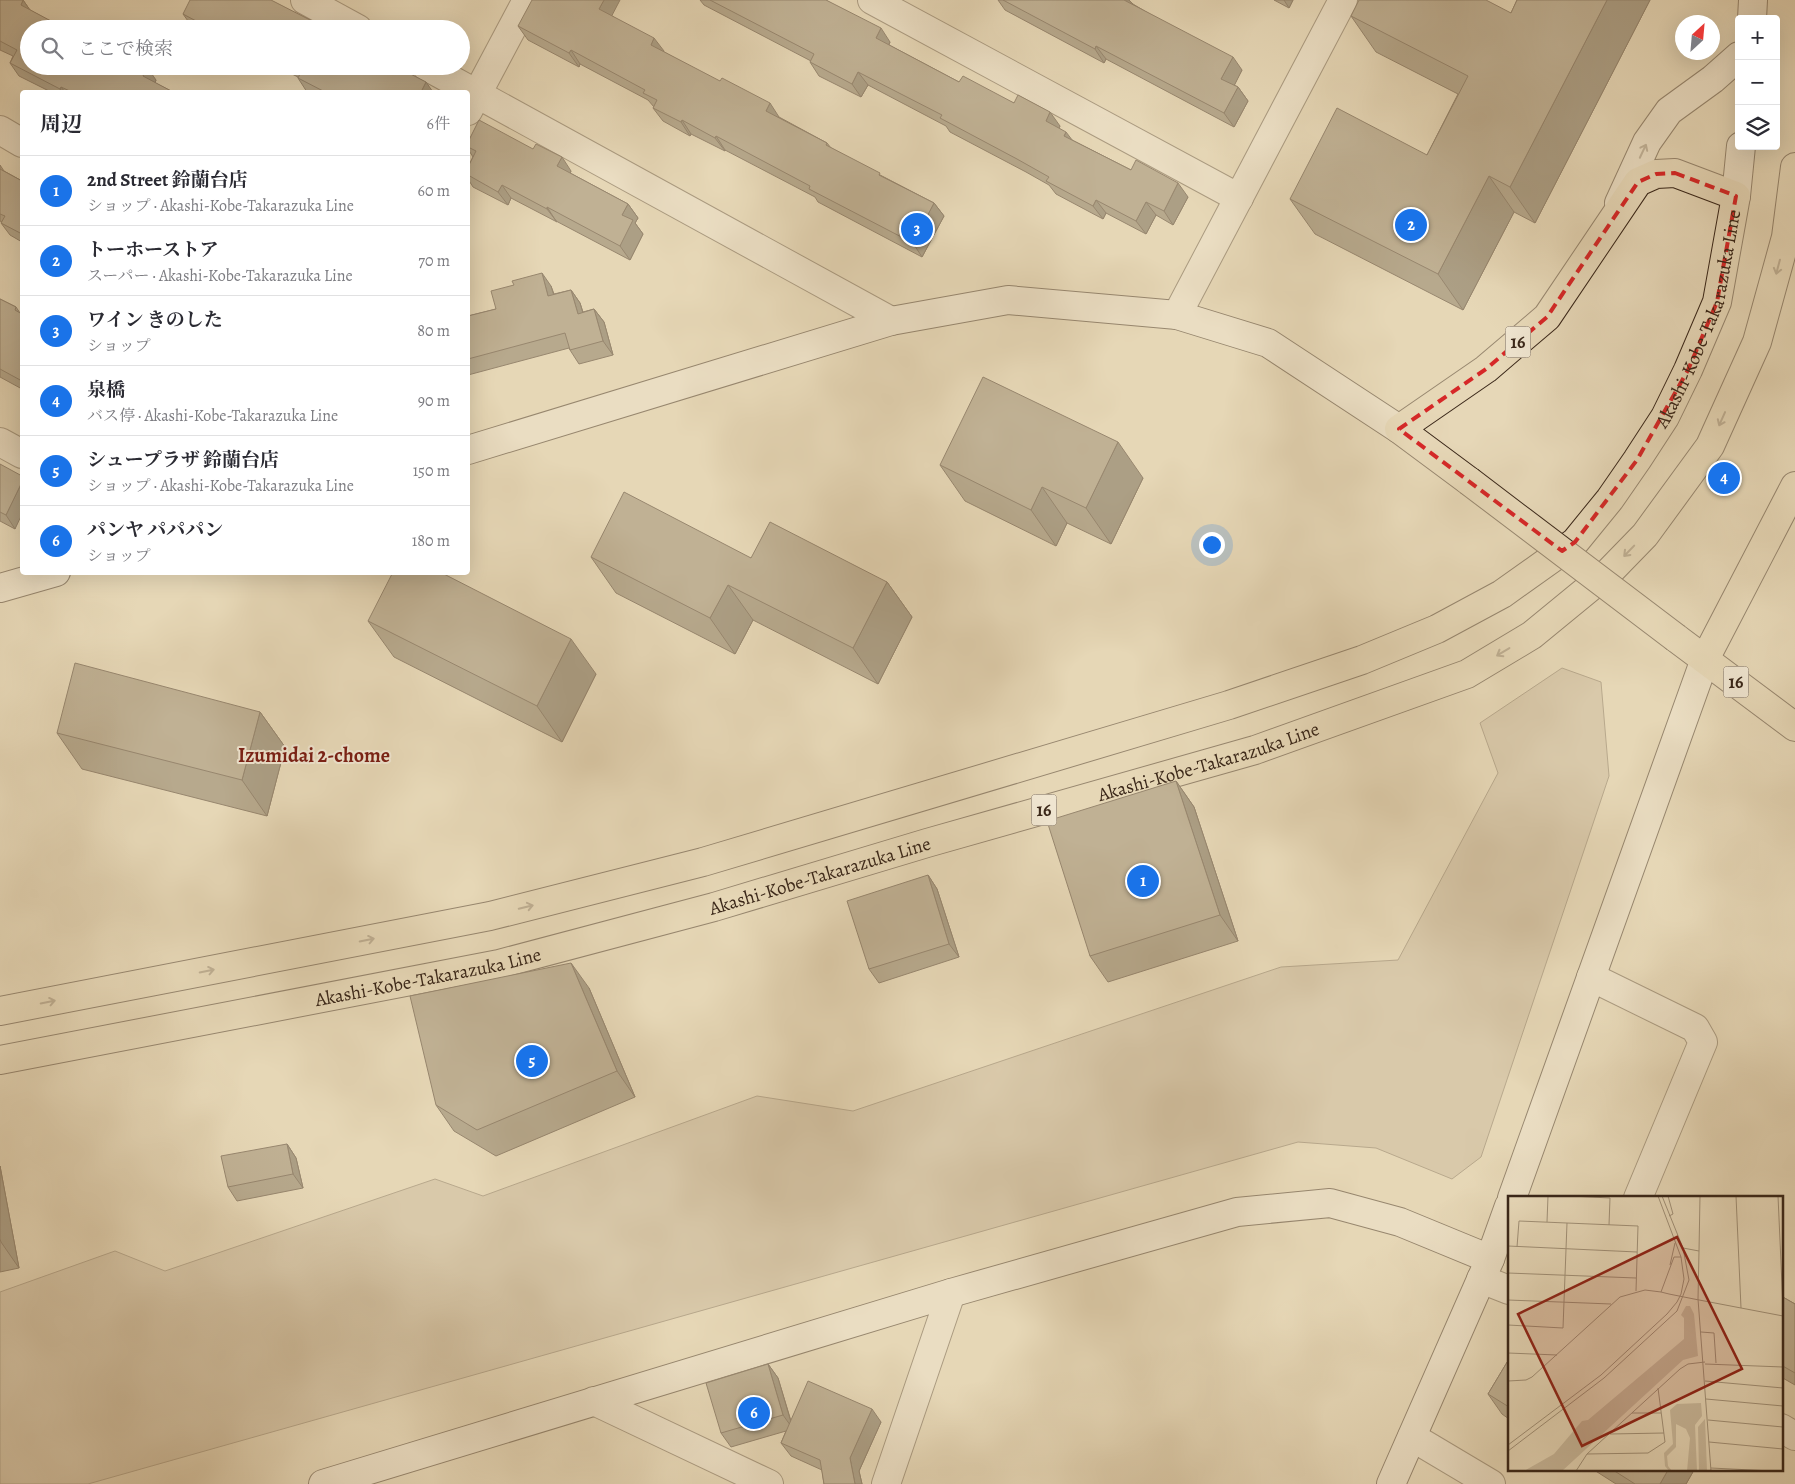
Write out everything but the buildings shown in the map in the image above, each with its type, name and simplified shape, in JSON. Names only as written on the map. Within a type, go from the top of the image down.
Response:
[{"type":"main road","name":"Akashi-Kobe-Takarazuka Line","points":[[0,1060],[518,959],[714,907],[937,840],[1255,750],[1467,674],[1532,635],[1610,571],[1645,535],[1710,446],[1757,342],[1786,237],[1795,167]]},
{"type":"main road","name":"Akashi-Kobe-Takarazuka Line","points":[[0,1011],[490,916],[702,862],[1229,705],[1362,660],[1437,629],[1502,594],[1575,542],[1610,499],[1637,460],[1665,417],[1688,370],[1717,302],[1736,196],[1676,173],[1656,174],[1638,182],[1548,317],[1486,369],[1399,429]]},
{"type":"main road","name":"16","points":[[1399,429],[1795,727]]},
{"type":"main road","name":"16","points":[[1705,658],[1795,486]]},
{"type":"street","points":[[305,0],[342,20]]},
{"type":"street","points":[[528,0],[472,103],[891,321]]},
{"type":"street","points":[[872,0],[1239,198]]},
{"type":"street","points":[[1177,315],[1343,0]]},
{"type":"street","points":[[1752,15],[1753,0]]},
{"type":"street","points":[[1608,227],[1647,142],[1669,111],[1713,79],[1735,60]]},
{"type":"street","points":[[437,75],[456,90]]},
{"type":"street","points":[[0,130],[20,142]]},
{"type":"street","points":[[1736,196],[1741,150]]},
{"type":"street","points":[[470,449],[891,321],[1008,300],[1177,315],[1268,343],[1399,429]]},
{"type":"street","points":[[0,442],[20,453]]},
{"type":"street","points":[[0,588],[46,575]]},
{"type":"street","points":[[1513,1196],[1705,658]]},
{"type":"street","points":[[1590,977],[1695,1028],[1703,1042],[1639,1196]]},
{"type":"street","points":[[323,1484],[951,1293],[1237,1212],[1330,1203],[1400,1222],[1485,1269],[1508,1289]]},
{"type":"street","points":[[1391,1484],[1485,1269],[1508,1209]]},
{"type":"street","points":[[886,1484],[951,1293]]},
{"type":"street","points":[[594,1401],[769,1484]]},
{"type":"street","points":[[1782,1429],[1795,1436]]},
{"type":"street","points":[[1412,1436],[1491,1484]]},
{"type":"highlighted area","points":[[1675,173],[1736,196],[1717,302],[1688,370],[1637,460],[1575,542],[1562,551],[1399,429],[1486,369],[1547,317],[1638,182],[1656,174]]},
{"type":"shaded area","points":[[1562,668],[1601,682],[1609,776],[1481,1157],[1452,1179],[1376,1148],[1298,1142],[88,1484],[0,1484],[0,1292],[115,1251],[165,1271],[435,1179],[483,1196],[757,1096],[853,1111],[1281,967],[1398,960],[1498,773],[1480,723]]},
{"type":"place","name":"トーホーストア","points":[[1411,225]]},
{"type":"place","name":"ワイン きのした","points":[[917,229]]},
{"type":"place","name":"泉橋","points":[[1724,478]]},
{"type":"place","name":"2nd Street 鈴蘭台店","points":[[1143,881]]},
{"type":"place","name":"シュープラザ 鈴蘭台店","points":[[532,1061]]},
{"type":"place","name":"パンヤ パパパン","points":[[754,1413]]},
{"type":"district","name":"Izumidai 2-chome","points":[[314,755]]}]
